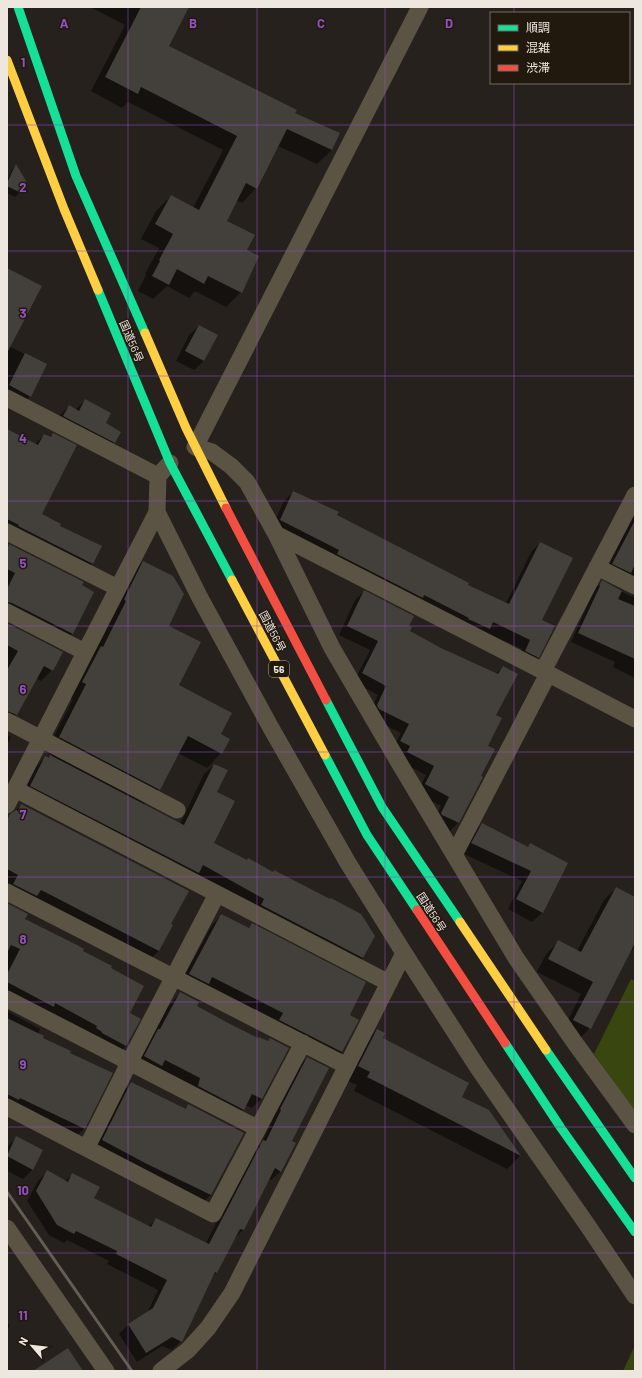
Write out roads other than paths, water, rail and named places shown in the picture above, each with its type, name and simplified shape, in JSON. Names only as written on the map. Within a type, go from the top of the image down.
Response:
[{"type":"highway","name":"国道56号","points":[[18,7],[76,176],[195,447],[382,807],[582,1103],[635,1178]]},
{"type":"highway","name":"国道56号","points":[[7,60],[64,209],[170,463],[367,835],[561,1128],[635,1232]]},
{"type":"street","points":[[420,7],[195,447],[212,452],[231,466],[247,482],[276,534],[332,648],[516,958],[575,1043],[635,1125]]},
{"type":"street","points":[[7,398],[158,476]]},
{"type":"street","points":[[7,805],[157,512],[158,476],[170,463]]},
{"type":"street","points":[[454,855],[597,567],[635,494]]},
{"type":"street","points":[[157,512],[199,596],[271,728],[348,863],[478,1068],[635,1296]]},
{"type":"street","points":[[7,532],[118,588]]},
{"type":"street","points":[[276,534],[635,719]]},
{"type":"street","points":[[597,567],[635,586]]},
{"type":"street","points":[[7,612],[85,652]]},
{"type":"street","points":[[7,721],[177,810]]},
{"type":"street","points":[[15,789],[389,983]]},
{"type":"street","points":[[7,892],[347,1066]]},
{"type":"street","points":[[87,1148],[129,1063],[217,894]]},
{"type":"street","points":[[161,1371],[188,1350],[208,1328],[232,1293],[404,953]]},
{"type":"street","points":[[7,1000],[257,1128]]},
{"type":"street","points":[[7,1107],[213,1214],[302,1043]]},
{"type":"street","points":[[7,1228],[106,1371]]},
{"type":"railway","points":[[7,1192],[132,1371]]}]
